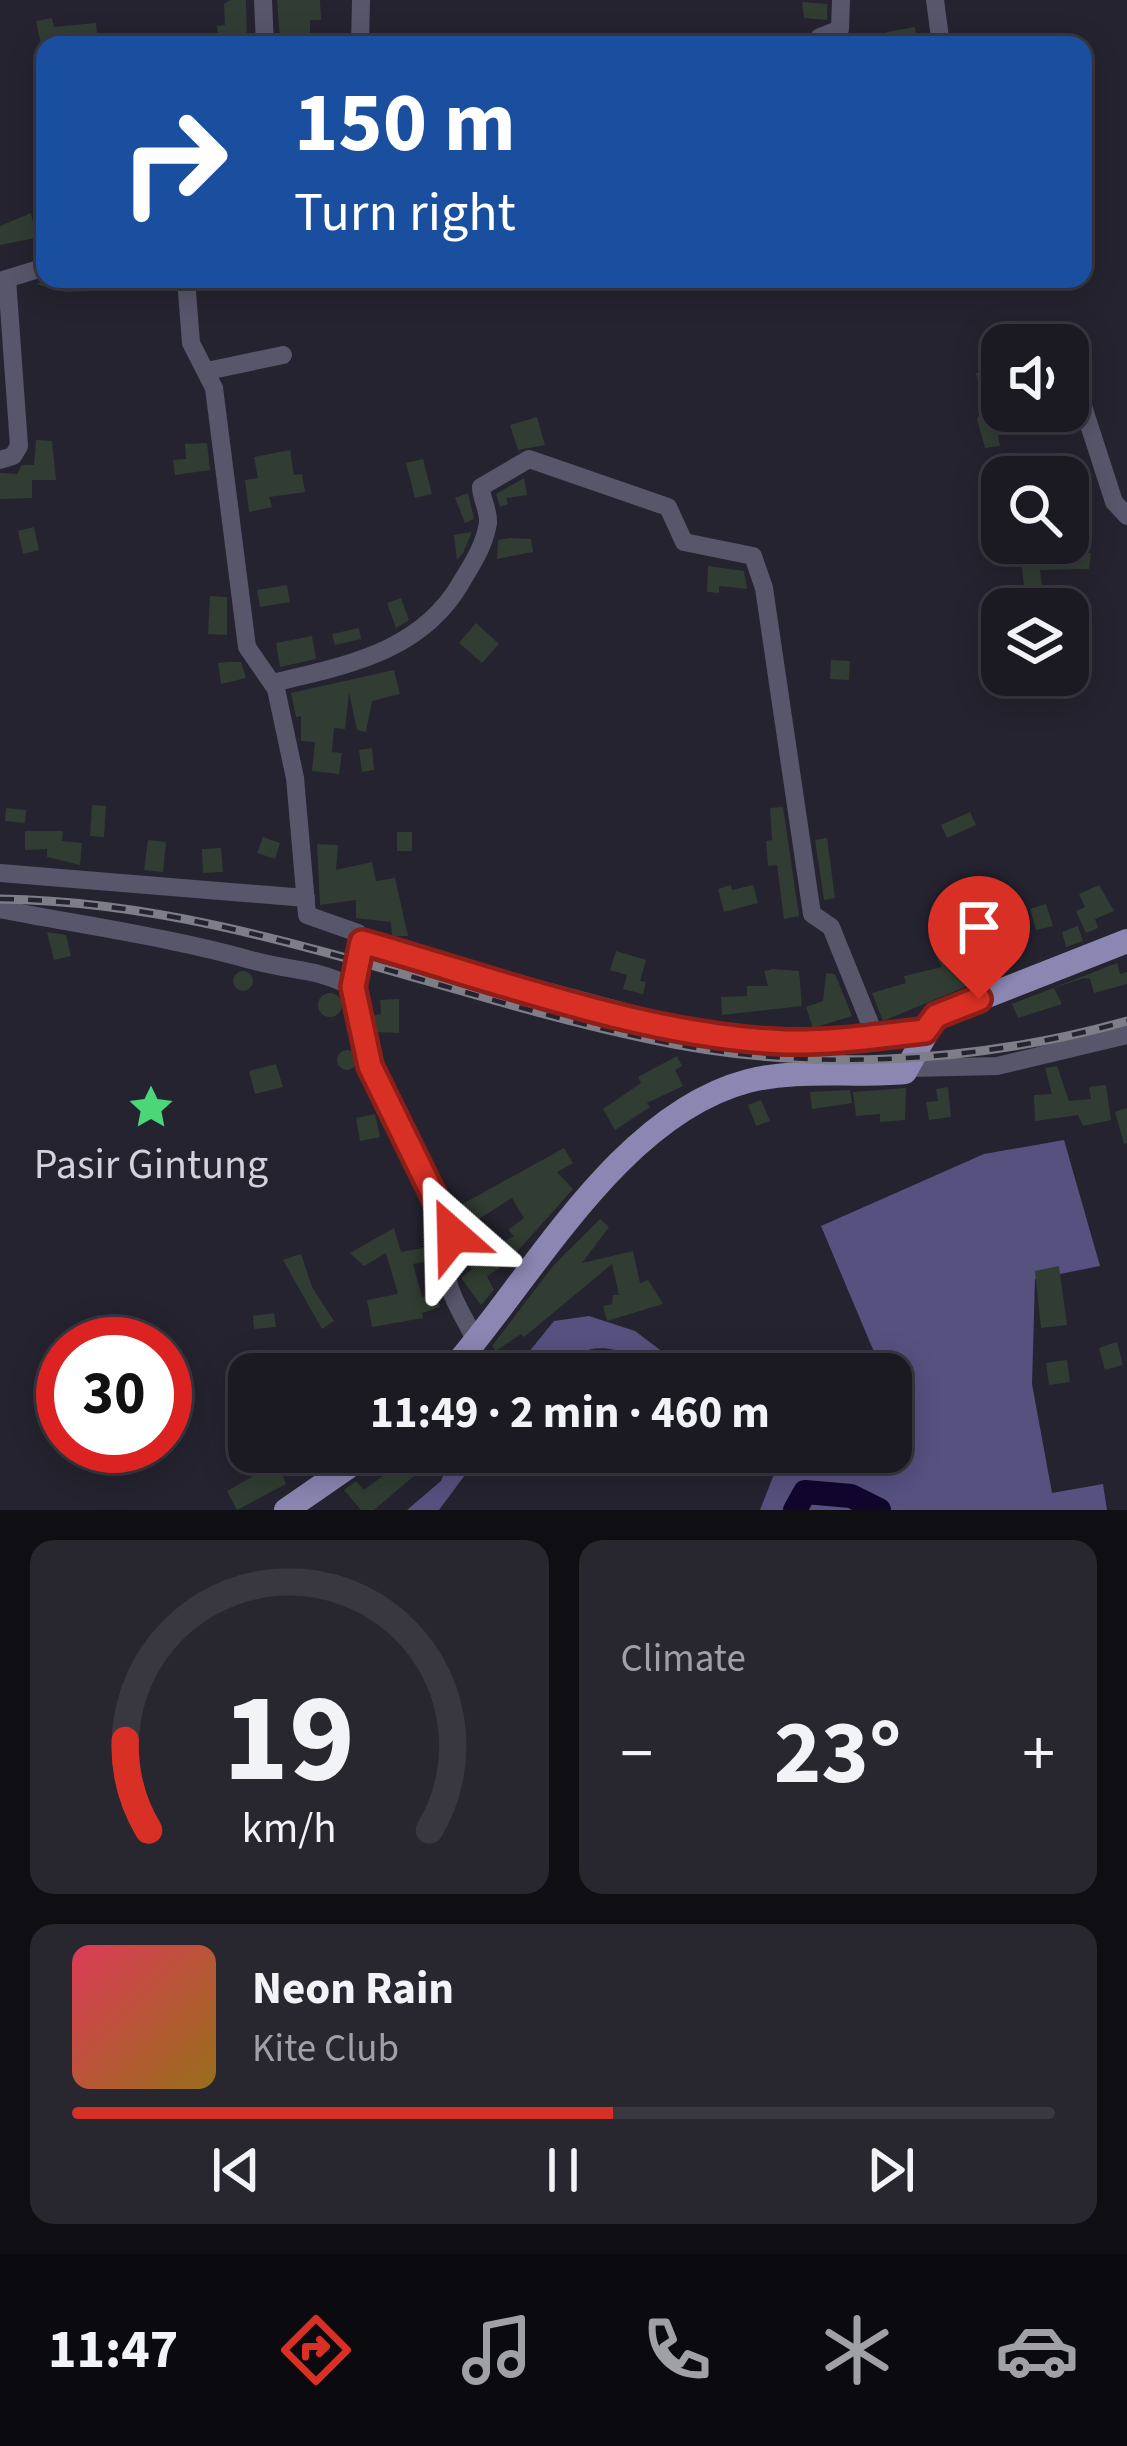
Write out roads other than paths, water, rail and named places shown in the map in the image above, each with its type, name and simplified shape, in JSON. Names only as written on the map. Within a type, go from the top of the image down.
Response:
[{"type":"main road","points":[[465,1353],[595,1190],[680,1113],[751,1080],[901,1073],[911,1068],[925,1031],[941,1014],[1127,941]]},
{"type":"main road","points":[[286,1510],[340,1473]]},
{"type":"street","points":[[263,0],[265,36]]},
{"type":"street","points":[[360,36],[361,0]]},
{"type":"street","points":[[822,36],[840,29],[841,0]]},
{"type":"street","points":[[935,0],[939,36]]},
{"type":"street","points":[[0,460],[13,456],[19,446],[3,280],[36,270]]},
{"type":"street","points":[[187,288],[191,344],[207,371],[230,484],[247,647],[273,683],[295,778],[307,915],[358,933],[362,942],[353,987],[378,1090],[452,1229],[446,1272],[476,1340]]},
{"type":"street","points":[[207,371],[283,356]]},
{"type":"street","points":[[1089,425],[1114,502],[1127,516]]},
{"type":"street","points":[[273,683],[396,647],[451,603],[479,560],[488,520],[481,487],[529,460],[668,507],[683,542],[753,556],[764,588],[812,914],[831,928],[875,1036]]},
{"type":"street","points":[[0,873],[306,898]]},
{"type":"street","points":[[0,909],[59,923],[135,929],[256,961],[306,967],[353,987]]},
{"type":"street","points":[[362,942],[712,1035],[796,1042],[925,1031]]},
{"type":"street","points":[[911,1068],[997,1066],[1127,1035]]},
{"type":"waterway","points":[[795,1510],[805,1492],[851,1496],[879,1510]]},
{"type":"railway","points":[[0,899],[84,904],[248,932],[567,1020],[708,1050],[768,1057],[828,1060],[950,1055],[1069,1036],[1127,1021]]},
{"type":"place","name":"Pasir Gintung","points":[[151,1107]]}]
